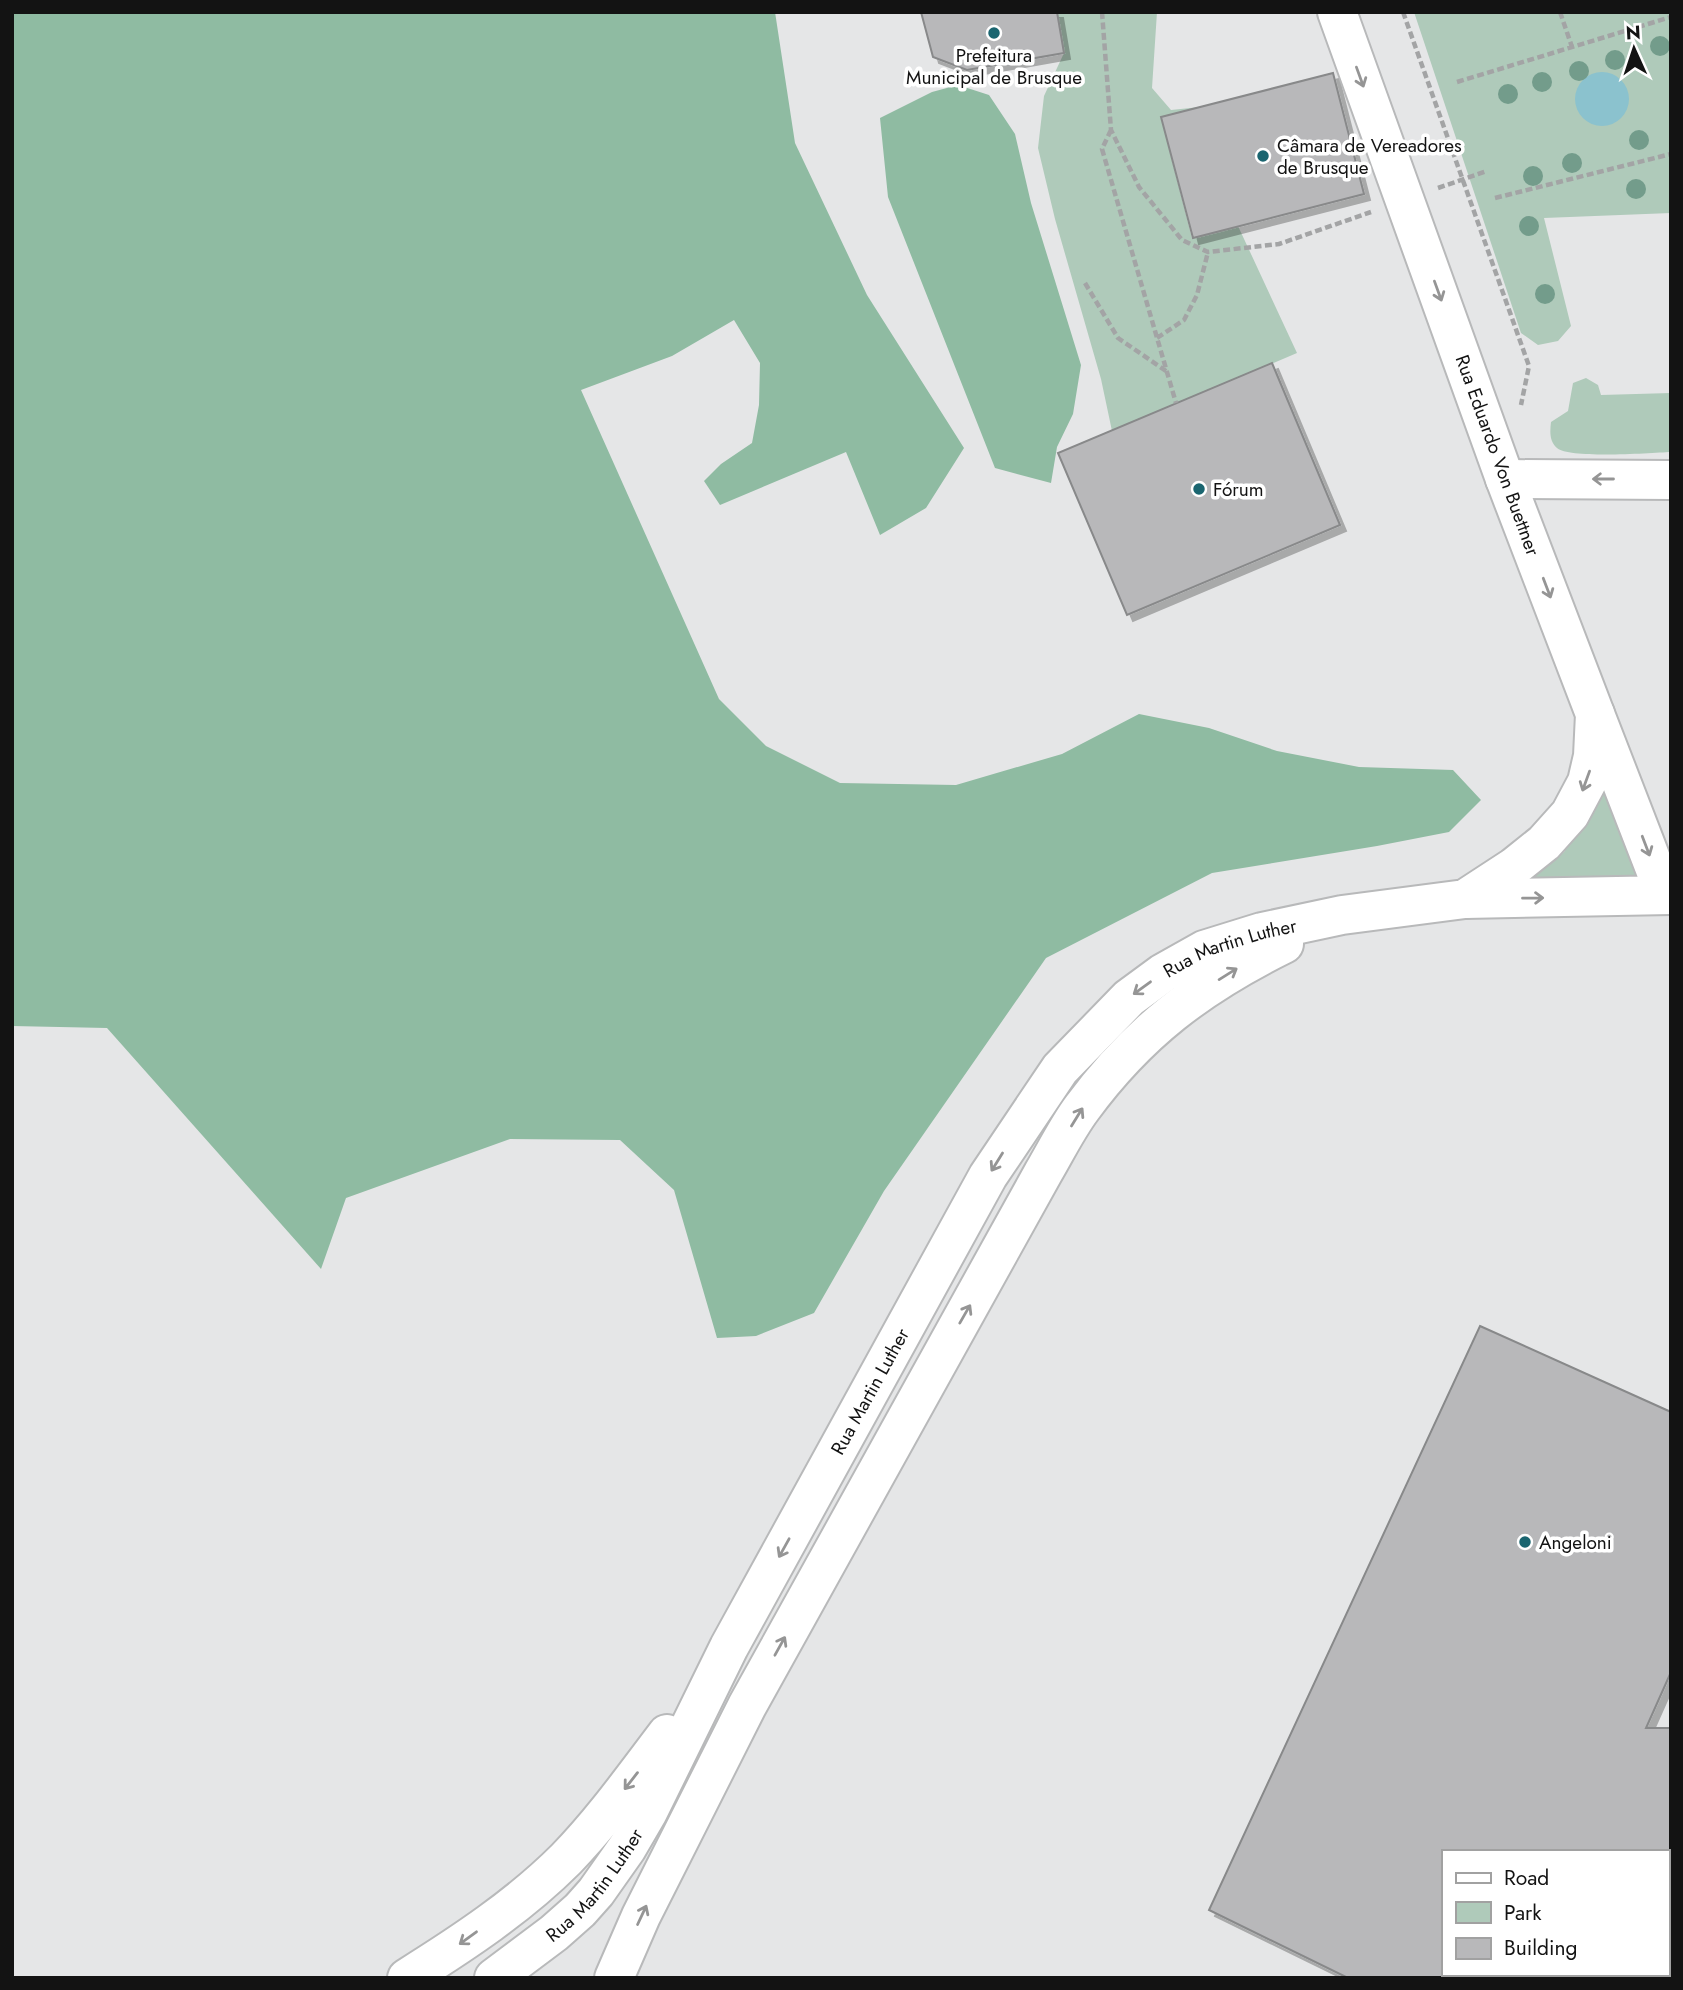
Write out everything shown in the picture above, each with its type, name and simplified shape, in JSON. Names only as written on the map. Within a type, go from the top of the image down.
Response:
[{"type":"main road","name":"Rua Eduardo Von Buettner","points":[[1338,12],[1505,479],[1668,895]]},
{"type":"main road","points":[[1505,479],[1671,480]]},
{"type":"main road","name":"Rua Martin Luther","points":[[1465,899],[1514,867],[1544,843],[1570,814],[1587,782],[1593,756],[1595,714]]},
{"type":"main road","name":"Rua Martin Luther","points":[[494,1978],[554,1933],[596,1892],[612,1870],[648,1812],[729,1647],[988,1176],[1060,1069],[1129,998],[1163,973],[1204,950],[1262,932],[1342,915],[1465,899],[1668,895]]},
{"type":"main road","name":"Rua Martin Luther","points":[[614,1978],[641,1916],[747,1706],[1043,1173],[1081,1110],[1148,1031],[1191,997],[1250,961],[1342,915]]},
{"type":"main road","points":[[407,1978],[520,1901],[566,1859],[640,1770],[729,1647]]},
{"type":"path","points":[[1102,12],[1111,130],[1139,187],[1182,240],[1208,252],[1279,244],[1487,171]]},
{"type":"path","points":[[1403,12],[1529,366],[1518,416]]},
{"type":"path","points":[[1560,12],[1572,47]]},
{"type":"path","points":[[1457,82],[1671,17]]},
{"type":"path","points":[[1111,130],[1102,149],[1176,403]]},
{"type":"path","points":[[1495,198],[1671,154]]},
{"type":"path","points":[[1157,338],[1184,320],[1197,295],[1208,252]]},
{"type":"path","points":[[1085,283],[1118,338],[1167,371]]},
{"type":"green space","points":[[12,12],[775,12],[795,143],[867,295],[964,448],[926,508],[880,535],[846,452],[720,505],[704,481],[721,464],[752,443],[759,405],[760,363],[734,320],[672,356],[581,390],[719,699],[766,746],[840,783],[956,785],[1062,754],[1139,714],[1209,728],[1277,751],[1359,767],[1453,770],[1481,800],[1449,832],[1212,873],[1046,958],[884,1191],[814,1313],[756,1336],[717,1338],[674,1190],[620,1140],[510,1139],[346,1198],[321,1269],[107,1028],[12,1026]]},
{"type":"green space","points":[[1057,12],[1157,12],[1152,88],[1171,110],[1200,107],[1161,118],[1192,238],[1238,226],[1297,353],[1112,431],[1101,379],[1055,219],[1038,148],[1044,96],[1064,53]]},
{"type":"green space","points":[[1414,12],[1671,12],[1671,213],[1544,218],[1571,326],[1558,341],[1538,345],[1521,333]]},
{"type":"green space","points":[[958,85],[989,95],[1015,134],[1031,203],[1081,365],[1073,414],[1057,447],[1051,483],[995,468],[888,197],[880,118],[932,92]]},
{"type":"green space","points":[[1586,378],[1598,385],[1601,395],[1671,393],[1671,452],[1593,454],[1557,448],[1551,439],[1551,422],[1568,411],[1573,383]]},
{"type":"green space","points":[[1604,791],[1642,881],[1526,883],[1564,852]]},
{"type":"water","points":[[1602,72],[1621,80],[1629,99],[1621,118],[1602,126],[1583,118],[1575,99],[1583,80]]},
{"type":"building","name":"Prefeitura Municipal de Brusque","points":[[921,12],[1057,12],[1064,53],[967,70],[933,57]]},
{"type":"building","name":"Câmara de Vereadores de Brusque","points":[[1333,73],[1364,194],[1193,238],[1161,117]]},
{"type":"building","name":"Fórum","points":[[1272,363],[1340,525],[1127,615],[1058,453]]},
{"type":"building","name":"Angeloni","points":[[1480,1326],[1671,1412],[1671,1672],[1646,1728],[1671,1728],[1671,1866],[1669,1850],[1442,1850],[1442,1976],[1602,1978],[1348,1978],[1209,1910]]},
{"type":"place","name":"Prefeitura Municipal de Brusque","points":[[994,33]]},
{"type":"place","name":"Câmara de Vereadores de Brusque","points":[[1263,156]]},
{"type":"place","name":"Fórum","points":[[1199,489]]},
{"type":"place","name":"Angeloni","points":[[1525,1542]]}]
